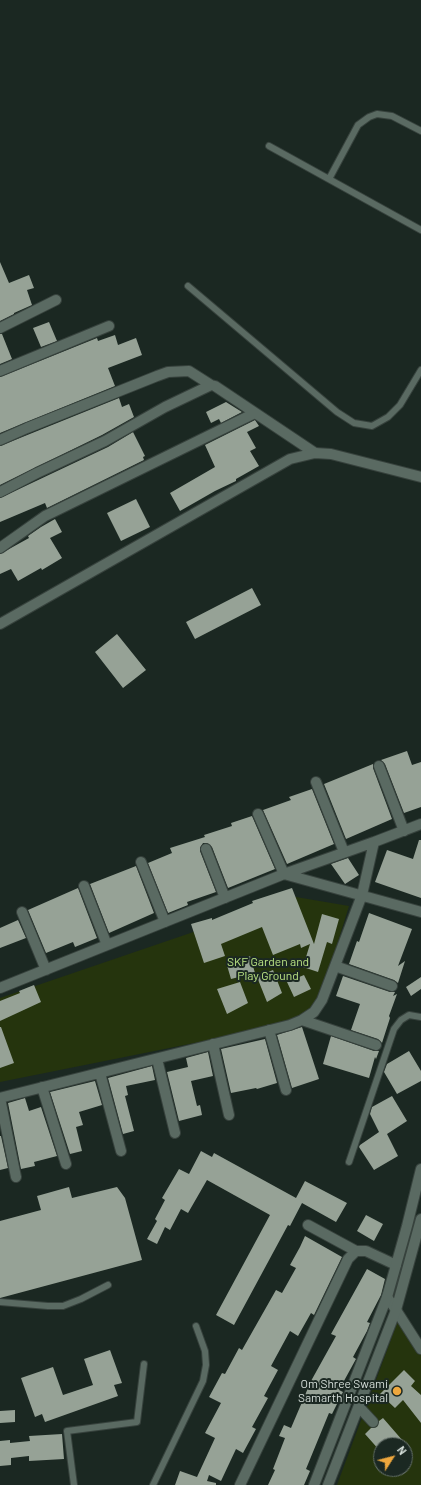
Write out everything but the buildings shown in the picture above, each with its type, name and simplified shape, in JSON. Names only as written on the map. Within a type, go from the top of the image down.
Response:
[{"type":"street","points":[[0,328],[56,300]]},
{"type":"street","points":[[0,371],[109,326]]},
{"type":"street","points":[[0,440],[168,372],[189,371],[211,386],[215,386],[315,453]]},
{"type":"street","points":[[0,492],[36,472],[105,441],[165,408],[211,386]]},
{"type":"street","points":[[0,548],[45,516],[255,413]]},
{"type":"street","points":[[0,624],[290,459],[315,453],[330,454],[347,457],[421,477]]},
{"type":"street","points":[[379,766],[404,831]]},
{"type":"street","points":[[316,782],[344,852]]},
{"type":"street","points":[[258,814],[284,874]]},
{"type":"street","points":[[0,988],[284,874],[421,824]]},
{"type":"street","points":[[16,1177],[0,1098],[290,1025],[302,1020],[314,1012],[322,1000],[362,895],[374,842]]},
{"type":"street","points":[[206,848],[224,898]]},
{"type":"street","points":[[141,862],[165,922]]},
{"type":"street","points":[[284,874],[421,912]]},
{"type":"street","points":[[84,886],[107,946]]},
{"type":"street","points":[[22,912],[46,970]]},
{"type":"street","points":[[334,966],[392,986]]},
{"type":"street","points":[[302,1020],[376,1045]]},
{"type":"street","points":[[269,1030],[286,1090]]},
{"type":"street","points":[[213,1044],[229,1115]]},
{"type":"street","points":[[157,1059],[175,1133]]},
{"type":"street","points":[[100,1073],[121,1151]]},
{"type":"street","points":[[42,1087],[66,1164]]},
{"type":"street","points":[[314,1485],[387,1297],[421,1169]]},
{"type":"street","points":[[328,1485],[396,1310],[421,1219]]},
{"type":"street","points":[[308,1225],[356,1251],[366,1251],[396,1265]]},
{"type":"street","points":[[240,1485],[348,1259],[356,1251]]},
{"type":"street","points":[[387,1297],[421,1349]]},
{"type":"street","points":[[359,1407],[374,1422]]},
{"type":"lane","points":[[329,179],[358,125],[369,117],[377,114],[392,116],[421,131]]},
{"type":"lane","points":[[269,146],[421,230]]},
{"type":"lane","points":[[188,286],[337,412],[354,423],[372,426],[388,417],[400,404],[421,370]]},
{"type":"lane","points":[[349,1162],[394,1029],[401,1020],[409,1015],[421,1017]]},
{"type":"lane","points":[[0,1302],[63,1306],[81,1299],[108,1285]]},
{"type":"lane","points":[[153,1485],[204,1381],[206,1365],[205,1350],[196,1326]]},
{"type":"lane","points":[[74,1485],[67,1431],[137,1422],[144,1364]]},
{"type":"green space","name":"SKF Garden and Play Ground","points":[[296,897],[349,906],[314,1019],[0,1082],[0,998]]},
{"type":"green space","points":[[399,1318],[421,1346],[421,1485],[337,1485]]},
{"type":"place","name":"Om Shree Swami Samarth Hospital","points":[[397,1391]]}]
